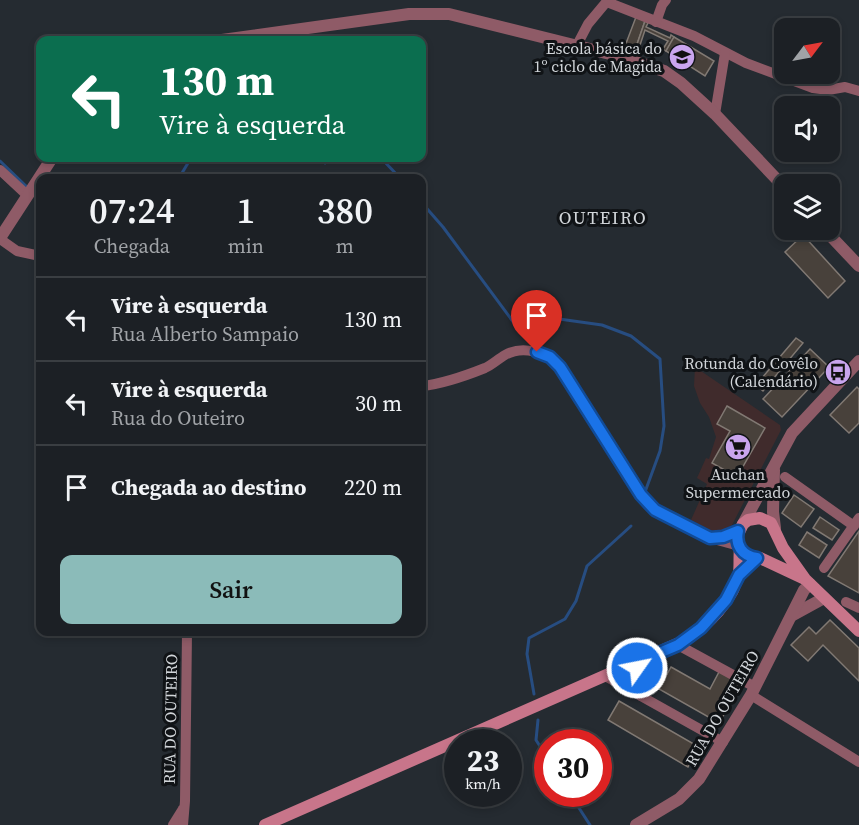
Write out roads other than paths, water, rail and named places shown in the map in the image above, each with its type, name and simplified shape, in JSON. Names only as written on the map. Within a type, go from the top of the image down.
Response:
[{"type":"main road","points":[[739,575],[740,527],[748,520],[760,518],[771,523],[807,582],[859,631]]},
{"type":"main road","points":[[265,825],[678,645],[714,616],[739,575],[758,558],[775,549],[777,532]]},
{"type":"main road","points":[[740,548],[747,556],[758,558],[807,582]]},
{"type":"street","points":[[656,22],[666,0]]},
{"type":"street","points":[[577,45],[588,24],[608,1],[694,36],[746,63],[813,88],[828,90],[845,87],[859,92]]},
{"type":"street","points":[[251,36],[436,12],[622,57],[664,71],[686,87],[716,114],[774,176]]},
{"type":"street","points":[[716,114],[725,53]]},
{"type":"street","points":[[0,170],[27,195]]},
{"type":"street","points":[[36,182],[0,238],[17,251],[36,255]]},
{"type":"street","points":[[834,240],[859,266]]},
{"type":"street","points":[[426,385],[483,369],[512,352],[544,354],[560,367],[647,502],[655,510],[710,538],[740,548]]},
{"type":"street","points":[[710,538],[723,537],[740,527],[792,433],[859,362]]},
{"type":"street","points":[[774,467],[773,502],[777,532]]},
{"type":"street","points":[[785,477],[856,522],[824,568]]},
{"type":"street","name":"RUA DO OUTEIRO","points":[[636,825],[679,799],[695,785],[753,691],[793,615],[807,582]]},
{"type":"street","points":[[793,615],[824,598]]},
{"type":"street","points":[[846,602],[859,608]]},
{"type":"street","name":"RUA DO OUTEIRO","points":[[183,825],[187,636]]},
{"type":"street","points":[[678,645],[753,691],[859,762]]},
{"type":"street","points":[[638,662],[635,680],[641,696]]},
{"type":"street","points":[[606,676],[723,742]]},
{"type":"street","name":"RUA DO OUTEIRO","points":[[173,825],[185,806]]},
{"type":"waterway","points":[[0,161],[27,187]]},
{"type":"waterway","points":[[181,174],[189,162]]},
{"type":"waterway","points":[[385,162],[396,174]]},
{"type":"waterway","points":[[426,208],[520,328],[552,318],[602,325],[631,336],[660,359],[664,426],[660,451],[645,492]]},
{"type":"waterway","points":[[534,694],[527,654],[529,638],[565,619],[576,601],[587,566],[631,526]]},
{"type":"waterway","points":[[537,729],[538,720]]},
{"type":"waterway","points":[[578,807],[590,825]]},
{"type":"place","name":"Escola básica do 1º ciclo de Magida","points":[[682,57]]},
{"type":"place","name":"Rotunda do Covêlo (Calendário)","points":[[838,372]]},
{"type":"place","name":"Auchan Supermercado","points":[[738,447]]},
{"type":"district","name":"OUTEIRO","points":[[603,218]]}]
